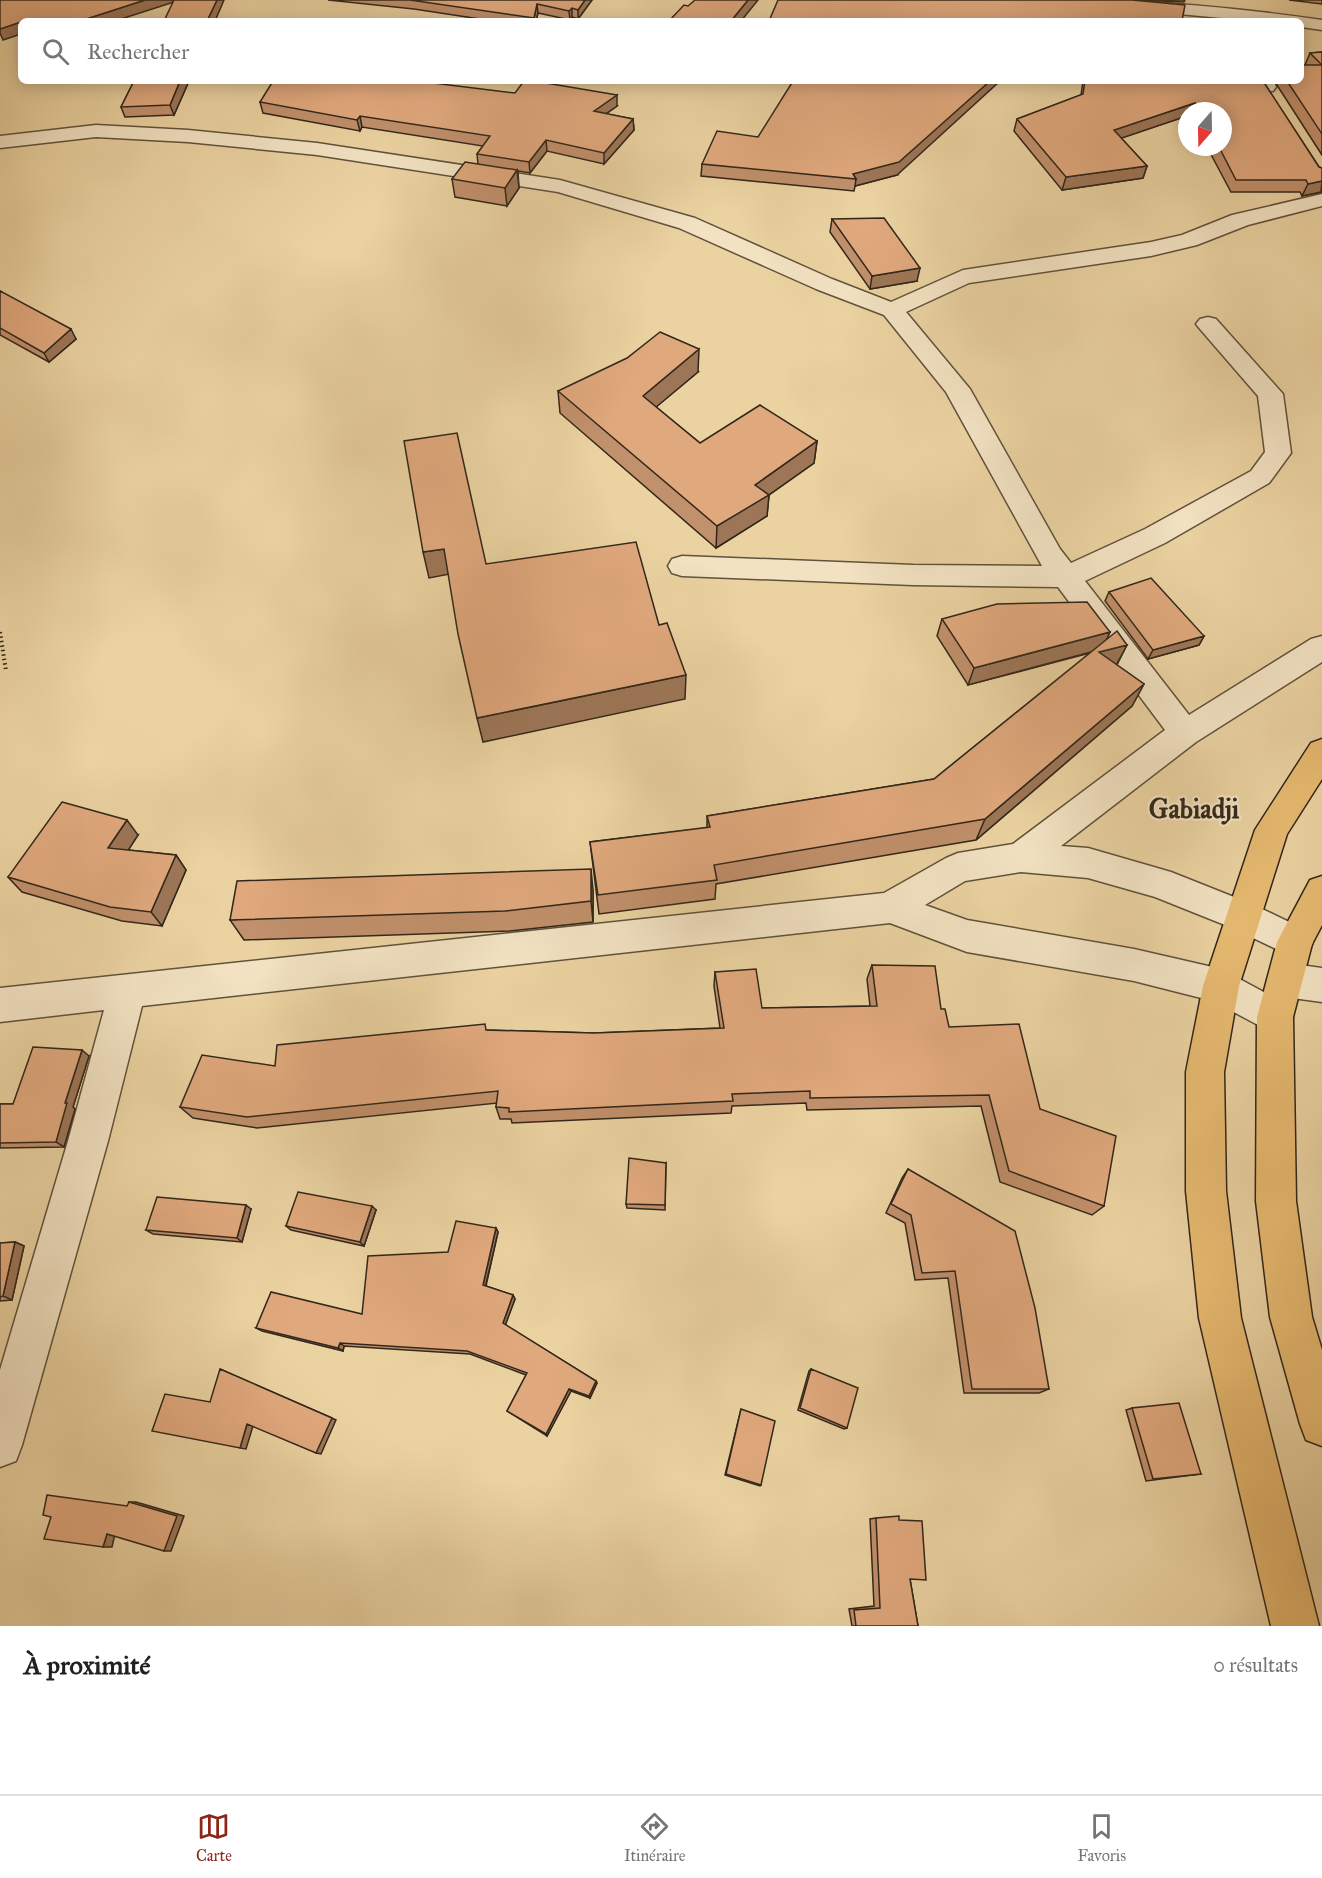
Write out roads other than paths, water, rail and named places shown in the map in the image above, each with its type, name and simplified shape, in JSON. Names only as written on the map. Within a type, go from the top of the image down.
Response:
[{"type":"main road","points":[[1295,1626],[1220,1318],[1206,1191],[1205,1072],[1221,986],[1272,830],[1322,752]]},
{"type":"main road","points":[[1322,891],[1295,942],[1304,982],[1275,1017],[1276,1201],[1291,1317],[1322,1424]]},
{"type":"street","points":[[1081,0],[1235,11],[1275,18]]},
{"type":"street","points":[[1081,0],[1134,18]]},
{"type":"street","points":[[1304,23],[1322,26]]},
{"type":"street","points":[[1264,84],[1279,106]]},
{"type":"street","points":[[0,142],[96,131],[188,136],[287,145],[560,186],[687,223],[824,284],[892,310],[957,388],[1050,556],[1185,733]]},
{"type":"street","points":[[892,310],[963,277],[1151,249],[1189,240],[1240,220],[1322,200]]},
{"type":"street","points":[[682,566],[914,576],[1067,577],[1155,536],[1260,477],[1278,453],[1270,394],[1209,324]]},
{"type":"street","points":[[1021,857],[1185,733],[1322,647]]},
{"type":"street","points":[[0,1005],[890,908],[958,868],[1021,857],[1088,864],[1159,883],[1242,916],[1295,942]]},
{"type":"street","points":[[890,908],[967,936],[1134,965],[1221,986],[1275,1017]]},
{"type":"street","points":[[0,1445],[85,1152],[128,991]]},
{"type":"district","name":"Gabiadji","points":[[1194,809]]}]
